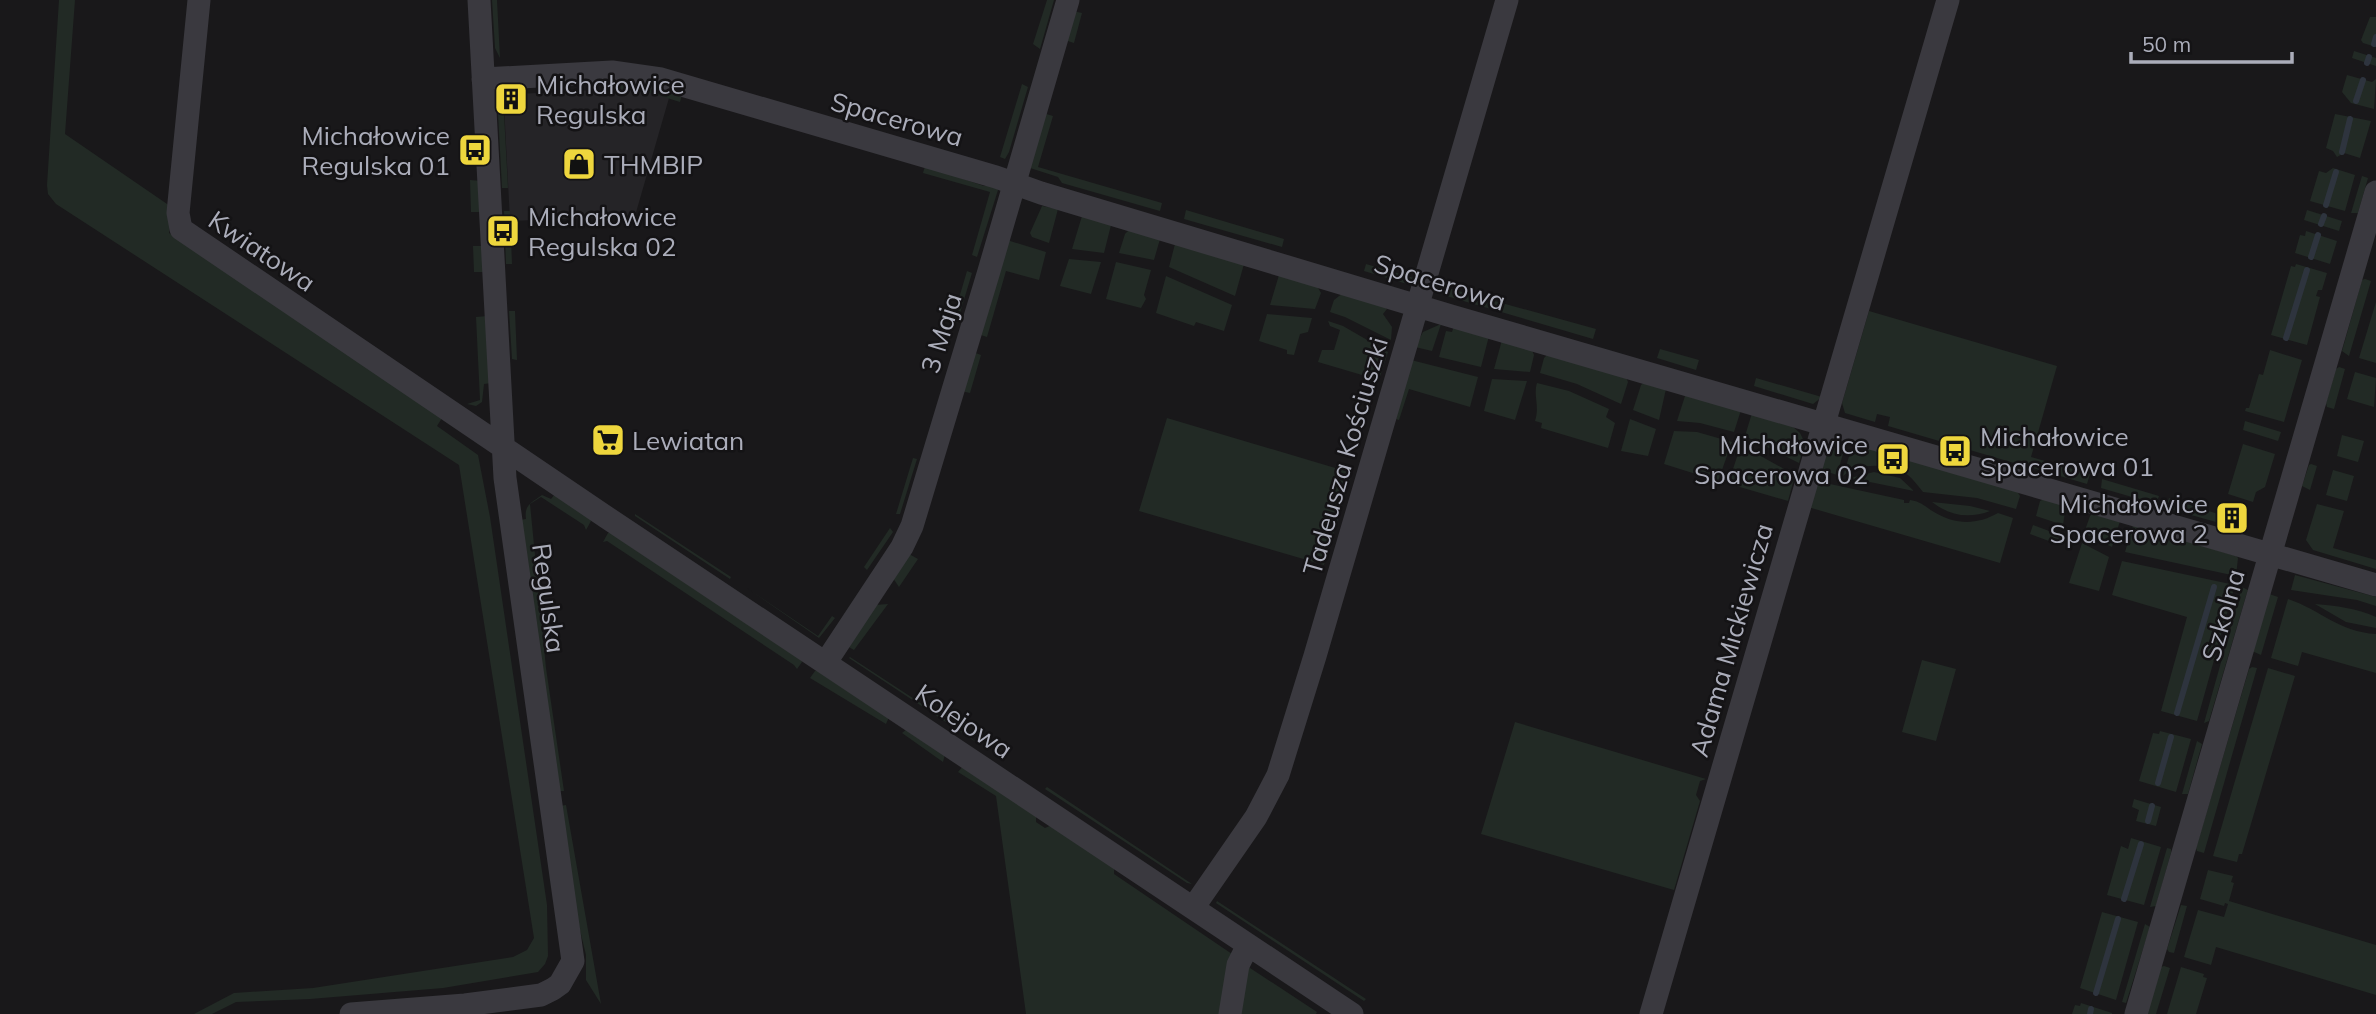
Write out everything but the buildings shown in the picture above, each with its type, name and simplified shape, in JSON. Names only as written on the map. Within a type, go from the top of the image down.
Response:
[{"type":"street","name":"Kwiatowa","points":[[199,0],[179,227],[503,447]]},
{"type":"street","name":"Regulska","points":[[351,1014],[465,1005],[541,995],[560,984],[573,964],[508,501],[479,0]]},
{"type":"street","name":"3 Maja","points":[[826,662],[902,547],[910,530],[1068,0]]},
{"type":"street","name":"Tadeusza Kościuszki","points":[[1193,908],[1256,817],[1278,775],[1507,0]]},
{"type":"street","name":"Adama Mickiewicza","points":[[1651,1014],[1948,0]]},
{"type":"street","name":"Spacerowa","points":[[483,79],[612,72],[650,76],[1417,306],[2376,585]]},
{"type":"street","name":"Szkolna","points":[[2136,1014],[2376,192]]},
{"type":"street","name":"Kolejowa","points":[[503,447],[1352,1014]]},
{"type":"street","points":[[508,501],[522,482],[545,475]]},
{"type":"street","points":[[1230,1014],[1238,965],[1248,945]]},
{"type":"shaded area","points":[[59,0],[75,0],[65,134],[170,206],[173,205],[169,233],[442,418],[437,426],[478,455],[490,517],[547,905],[548,956],[538,972],[443,988],[236,1002],[212,1014],[194,1014],[234,993],[313,988],[513,957],[527,950],[534,938],[459,465],[56,204],[48,194],[47,185]]},
{"type":"shaded area","points":[[492,0],[497,0],[500,58],[495,48]]},
{"type":"shaded area","points":[[1047,0],[1054,0],[1040,49],[1033,44]]},
{"type":"shaded area","points":[[1073,11],[1082,13],[1074,43],[1065,40]]},
{"type":"shaded area","points":[[2370,17],[2376,17],[2376,47],[2361,40]]},
{"type":"shaded area","points":[[2354,51],[2376,58],[2376,66],[2352,58]]},
{"type":"shaded area","points":[[2347,75],[2372,82],[2376,79],[2374,109],[2351,103],[2342,92]]},
{"type":"shaded area","points":[[610,81],[682,95],[680,102],[635,88],[608,90]]},
{"type":"shaded area","points":[[1022,84],[1028,87],[1005,159],[1000,157]]},
{"type":"shaded area","points":[[516,87],[516,94],[503,95],[508,188],[502,188],[497,95]]},
{"type":"shaded area","name":"THMBIP","points":[[635,88],[669,98],[635,216],[510,221],[504,105],[518,103],[518,94]]},
{"type":"shaded area","points":[[1043,113],[1053,116],[1038,167],[1162,203],[1160,211],[1062,183],[1058,177],[1027,167]]},
{"type":"shaded area","points":[[2335,114],[2371,121],[2360,158],[2344,153],[2337,157],[2333,151],[2326,148]]},
{"type":"shaded area","points":[[925,166],[984,186],[994,186],[998,190],[977,257],[972,255],[990,192],[923,173]]},
{"type":"shaded area","points":[[2333,168],[2355,175],[2345,211],[2310,201],[2319,171],[2326,173]]},
{"type":"shaded area","points":[[2362,176],[2368,178],[2358,213],[2351,213]]},
{"type":"shaded area","points":[[470,180],[481,181],[480,212],[471,212]]},
{"type":"shaded area","points":[[1042,206],[1058,209],[1049,243],[1032,237],[1030,233]]},
{"type":"shaded area","points":[[1186,210],[1284,239],[1282,247],[1184,219]]},
{"type":"shaded area","points":[[2307,210],[2342,221],[2339,231],[2304,220]]},
{"type":"shaded area","points":[[504,211],[510,211],[512,264],[506,264]]},
{"type":"shaded area","points":[[1082,216],[1111,225],[1104,253],[1072,249]]},
{"type":"shaded area","points":[[1129,230],[1160,239],[1154,260],[1119,253]]},
{"type":"shaded area","points":[[2306,231],[2337,241],[2330,264],[2295,253],[2300,235],[2305,236]]},
{"type":"shaded area","points":[[1007,240],[1046,252],[1039,280],[1006,271],[987,337],[978,334]]},
{"type":"shaded area","points":[[1175,244],[1244,264],[1235,296],[1169,267]]},
{"type":"shaded area","points":[[473,246],[484,246],[483,272],[474,272]]},
{"type":"shaded area","points":[[1069,259],[1101,262],[1091,294],[1060,286]]},
{"type":"shaded area","points":[[1116,262],[1151,270],[1144,295],[1146,299],[1141,308],[1106,299]]},
{"type":"shaded area","points":[[1366,264],[1414,278],[1407,284],[1364,271]]},
{"type":"shaded area","points":[[2296,264],[2327,273],[2322,290],[2318,290],[2316,296],[2320,297],[2307,345],[2271,335],[2291,266],[2295,267]]},
{"type":"shaded area","points":[[967,271],[972,273],[957,323],[952,322]]},
{"type":"shaded area","points":[[1279,275],[1317,286],[1321,293],[1315,309],[1270,305]]},
{"type":"shaded area","points":[[1166,276],[1232,305],[1224,331],[1196,322],[1194,326],[1156,313]]},
{"type":"shaded area","points":[[2362,280],[2371,281],[2349,356],[2342,351]]},
{"type":"shaded area","points":[[1437,285],[1596,329],[1593,339],[1443,295]]},
{"type":"shaded area","points":[[1343,293],[1387,309],[1383,314],[1392,327],[1391,340],[1330,312],[1334,300]]},
{"type":"shaded area","points":[[2376,302],[2376,363],[2359,358]]},
{"type":"shaded area","points":[[509,311],[515,311],[517,360],[512,359]]},
{"type":"shaded area","points":[[1869,311],[2057,366],[2031,457],[2090,474],[2087,484],[2033,468],[2023,468],[2021,465],[1888,426],[1890,417],[1877,414],[1875,422],[1845,413],[1842,403]]},
{"type":"shaded area","points":[[1267,314],[1312,318],[1308,332],[1300,334],[1294,355],[1259,341]]},
{"type":"shaded area","points":[[488,316],[492,383],[484,384],[482,402],[476,406],[467,404],[480,400],[476,317]]},
{"type":"shaded area","points":[[1328,321],[1343,326],[1388,352],[1379,380],[1318,362],[1322,350],[1334,350],[1340,330],[1330,326]]},
{"type":"shaded area","points":[[1441,324],[1432,351],[1415,347],[1423,332]]},
{"type":"shaded area","points":[[1454,326],[1489,336],[1481,367],[1439,357],[1446,331],[1452,332]]},
{"type":"shaded area","points":[[1502,340],[1531,348],[1534,355],[1530,372],[1494,369]]},
{"type":"shaded area","points":[[1660,349],[1699,360],[1696,370],[1657,358]]},
{"type":"shaded area","points":[[2270,350],[2302,360],[2284,422],[2245,411],[2249,408],[2259,374],[2263,375]]},
{"type":"shaded area","points":[[973,352],[981,355],[970,393],[961,391]]},
{"type":"shaded area","points":[[1549,353],[1626,377],[1628,382],[1621,404],[1577,384],[1540,373],[1544,358]]},
{"type":"shaded area","points":[[1411,360],[1478,377],[1470,407],[1409,389],[1399,420],[1396,419]]},
{"type":"shaded area","points":[[2336,369],[2345,369],[2334,409],[2327,407],[2326,403]]},
{"type":"shaded area","points":[[2355,372],[2376,378],[2374,407],[2347,399]]},
{"type":"shaded area","points":[[1756,378],[1822,397],[1813,404],[1754,386]]},
{"type":"shaded area","points":[[1492,379],[1527,381],[1515,420],[1484,411]]},
{"type":"shaded area","points":[[1645,382],[1666,389],[1659,420],[1633,410],[1641,385]]},
{"type":"shaded area","points":[[1537,383],[1569,391],[1609,409],[1606,417],[1615,423],[1608,448],[1541,428],[1542,423],[1535,421]]},
{"type":"shaded area","points":[[1687,395],[1741,410],[1734,432],[1700,423],[1677,421]]},
{"type":"shaded area","points":[[1752,413],[1792,426],[1800,433],[1805,443],[1799,463],[1745,436]]},
{"type":"shaded area","points":[[1167,418],[1352,473],[1324,565],[1139,511]]},
{"type":"shaded area","points":[[1630,419],[1656,429],[1648,456],[1621,451]]},
{"type":"shaded area","points":[[2245,421],[2281,432],[2278,441],[2243,430]]},
{"type":"shaded area","points":[[1674,431],[1697,432],[1732,442],[1718,481],[1664,464]]},
{"type":"shaded area","points":[[2342,435],[2364,441],[2358,462],[2337,456]]},
{"type":"shaded area","points":[[1846,443],[1837,475],[1819,469],[1829,452]]},
{"type":"shaded area","points":[[1859,444],[2017,491],[2020,496],[2016,509],[1977,498],[1923,492],[1908,475],[1884,466],[1866,466],[1843,476],[1851,450],[1857,451]]},
{"type":"shaded area","points":[[2243,444],[2275,454],[2265,487],[2256,492],[2253,502],[2228,494]]},
{"type":"shaded area","points":[[1741,445],[1795,475],[1788,501],[1733,485],[1734,480],[1730,478]]},
{"type":"shaded area","points":[[913,458],[917,459],[900,514],[896,514]]},
{"type":"shaded area","points":[[2311,464],[2317,466],[2310,490],[2302,486]]},
{"type":"shaded area","points":[[2333,470],[2354,476],[2347,501],[2326,495]]},
{"type":"shaded area","points":[[1874,472],[1900,478],[1914,491],[1850,478]]},
{"type":"shaded area","points":[[2102,479],[2159,496],[2156,504],[2101,488]]},
{"type":"shaded area","points":[[1816,481],[1904,500],[1904,503],[1914,501],[1958,521],[1982,520],[1998,513],[2013,518],[2000,563],[1808,507]]},
{"type":"shaded area","points":[[555,494],[588,516],[591,521],[586,530],[584,525],[541,497],[530,504],[542,495],[551,499]]},
{"type":"shaded area","points":[[2169,498],[2218,514],[2216,522],[2166,508]]},
{"type":"shaded area","points":[[2044,499],[2066,505],[2063,525],[2036,516],[2040,501]]},
{"type":"shaded area","points":[[1932,502],[1970,506],[1990,511],[1960,515]]},
{"type":"shaded area","points":[[530,504],[546,668],[564,791],[558,791],[520,520],[526,519],[527,507]]},
{"type":"shaded area","points":[[2317,504],[2344,511],[2333,548],[2376,560],[2376,569],[2313,550],[2306,540]]},
{"type":"shaded area","points":[[2093,513],[2120,521],[2112,547],[2084,533]]},
{"type":"shaded area","points":[[635,516],[731,577],[730,579]]},
{"type":"shaded area","points":[[2033,525],[2060,535],[2057,544],[2030,534]]},
{"type":"shaded area","points":[[2133,525],[2236,556],[2236,576],[2125,552]]},
{"type":"shaded area","points":[[890,528],[893,532],[867,570],[864,567]]},
{"type":"shaded area","points":[[608,533],[613,533],[801,658],[802,662],[797,669],[607,541],[603,542]]},
{"type":"shaded area","points":[[2082,543],[2109,557],[2099,591],[2069,583]]},
{"type":"shaded area","points":[[909,554],[918,559],[899,587],[893,578]]},
{"type":"shaded area","points":[[2122,561],[2235,585],[2197,721],[2161,711],[2187,617],[2112,595]]},
{"type":"shaded area","points":[[2295,575],[2376,597],[2376,606],[2357,600],[2291,590]]},
{"type":"shaded area","points":[[2242,587],[2248,590],[2209,721],[2204,723]]},
{"type":"shaded area","points":[[747,588],[818,636],[832,616],[835,618],[819,638]]},
{"type":"shaded area","points":[[2269,594],[2278,597],[2261,655],[2252,651]]},
{"type":"shaded area","points":[[2288,599],[2351,629],[2376,634],[2376,673],[2302,652],[2298,666],[2271,658]]},
{"type":"shaded area","points":[[888,604],[854,650],[847,646],[875,605]]},
{"type":"shaded area","points":[[2315,604],[2369,614],[2376,617],[2376,628],[2346,622]]},
{"type":"shaded area","points":[[849,658],[948,721],[979,744]]},
{"type":"shaded area","points":[[1922,660],[1956,669],[1936,741],[1902,732]]},
{"type":"shaded area","points":[[2257,668],[2204,853],[2196,848],[2249,669]]},
{"type":"shaded area","points":[[2268,668],[2295,676],[2242,854],[2239,854],[2237,862],[2213,856]]},
{"type":"shaded area","points":[[820,670],[889,717],[886,724],[810,678],[815,671]]},
{"type":"shaded area","points":[[1515,722],[1706,779],[1700,781],[1696,795],[1700,801],[1674,890],[1481,834]]},
{"type":"shaded area","points":[[907,729],[945,754],[943,762],[902,733]]},
{"type":"shaded area","points":[[2160,731],[2191,739],[2176,792],[2139,781],[2153,733],[2159,734]]},
{"type":"shaded area","points":[[2197,741],[2202,744],[2188,794],[2182,794]]},
{"type":"shaded area","points":[[963,766],[1036,815],[1036,822],[1045,828],[1052,825],[1114,867],[1114,874],[1232,954],[1224,1014],[1026,1014],[996,796],[958,772]]},
{"type":"shaded area","points":[[1047,787],[1192,884],[1045,789]]},
{"type":"shaded area","points":[[2134,799],[2161,807],[2156,826],[2136,821],[2139,810],[2132,807]]},
{"type":"shaded area","points":[[566,805],[601,1004],[586,980],[586,955],[577,918],[560,806]]},
{"type":"shaded area","points":[[2131,838],[2161,847],[2144,905],[2107,895],[2121,846],[2128,849]]},
{"type":"shaded area","points":[[2167,848],[2171,849],[2171,853],[2156,906],[2150,907]]},
{"type":"shaded area","points":[[2208,870],[2233,876],[2229,901],[2376,945],[2376,995],[2216,947],[2211,965],[2184,957],[2198,910],[2224,917],[2228,904],[2225,903],[2224,906],[2200,899]]},
{"type":"shaded area","points":[[1217,901],[1366,999],[1364,1001],[1216,903]]},
{"type":"shaded area","points":[[2181,905],[2187,906],[2174,953],[2169,952],[2167,949]]},
{"type":"shaded area","points":[[2102,912],[2138,922],[2116,1000],[2080,988]]},
{"type":"shaded area","points":[[2145,924],[2150,927],[2126,1003],[2122,1002]]},
{"type":"shaded area","points":[[1247,966],[1317,1012],[1316,1014],[1238,1014]]},
{"type":"shaded area","points":[[2161,967],[2170,968],[2156,1014],[2147,1014]]},
{"type":"shaded area","points":[[2181,967],[2204,974],[2203,977],[2207,978],[2196,1014],[2167,1014]]},
{"type":"shaded area","points":[[2081,1003],[2112,1014],[2072,1014],[2075,1005],[2080,1006]]},
{"type":"waterway","points":[[2374,44],[2376,37]]},
{"type":"waterway","points":[[2367,63],[2369,57]]},
{"type":"waterway","points":[[2356,101],[2363,80]]},
{"type":"waterway","points":[[2342,152],[2350,119]]},
{"type":"waterway","points":[[2326,205],[2336,172]]},
{"type":"waterway","points":[[2321,224],[2324,216]]},
{"type":"waterway","points":[[2311,257],[2318,235]]},
{"type":"waterway","points":[[2286,338],[2307,270]]},
{"type":"waterway","points":[[2177,713],[2214,587]]},
{"type":"waterway","points":[[2158,783],[2171,737]]},
{"type":"waterway","points":[[2148,821],[2152,806]]},
{"type":"waterway","points":[[2124,899],[2141,844]]},
{"type":"waterway","points":[[2096,993],[2118,919]]},
{"type":"waterway","points":[[2090,1014],[2091,1009]]},
{"type":"place","name":"Michałowice Regulska","points":[[511,99]]},
{"type":"place","name":"Michałowice Regulska 01","points":[[475,150]]},
{"type":"place","name":"THMBIP","points":[[579,164]]},
{"type":"place","name":"Michałowice Regulska 02","points":[[503,231]]},
{"type":"place","name":"Lewiatan","points":[[608,440]]},
{"type":"place","name":"Michałowice Spacerowa 01","points":[[1955,451]]},
{"type":"place","name":"Michałowice Spacerowa 02","points":[[1893,459]]},
{"type":"place","name":"Michałowice Spacerowa 2","points":[[2232,518]]}]
